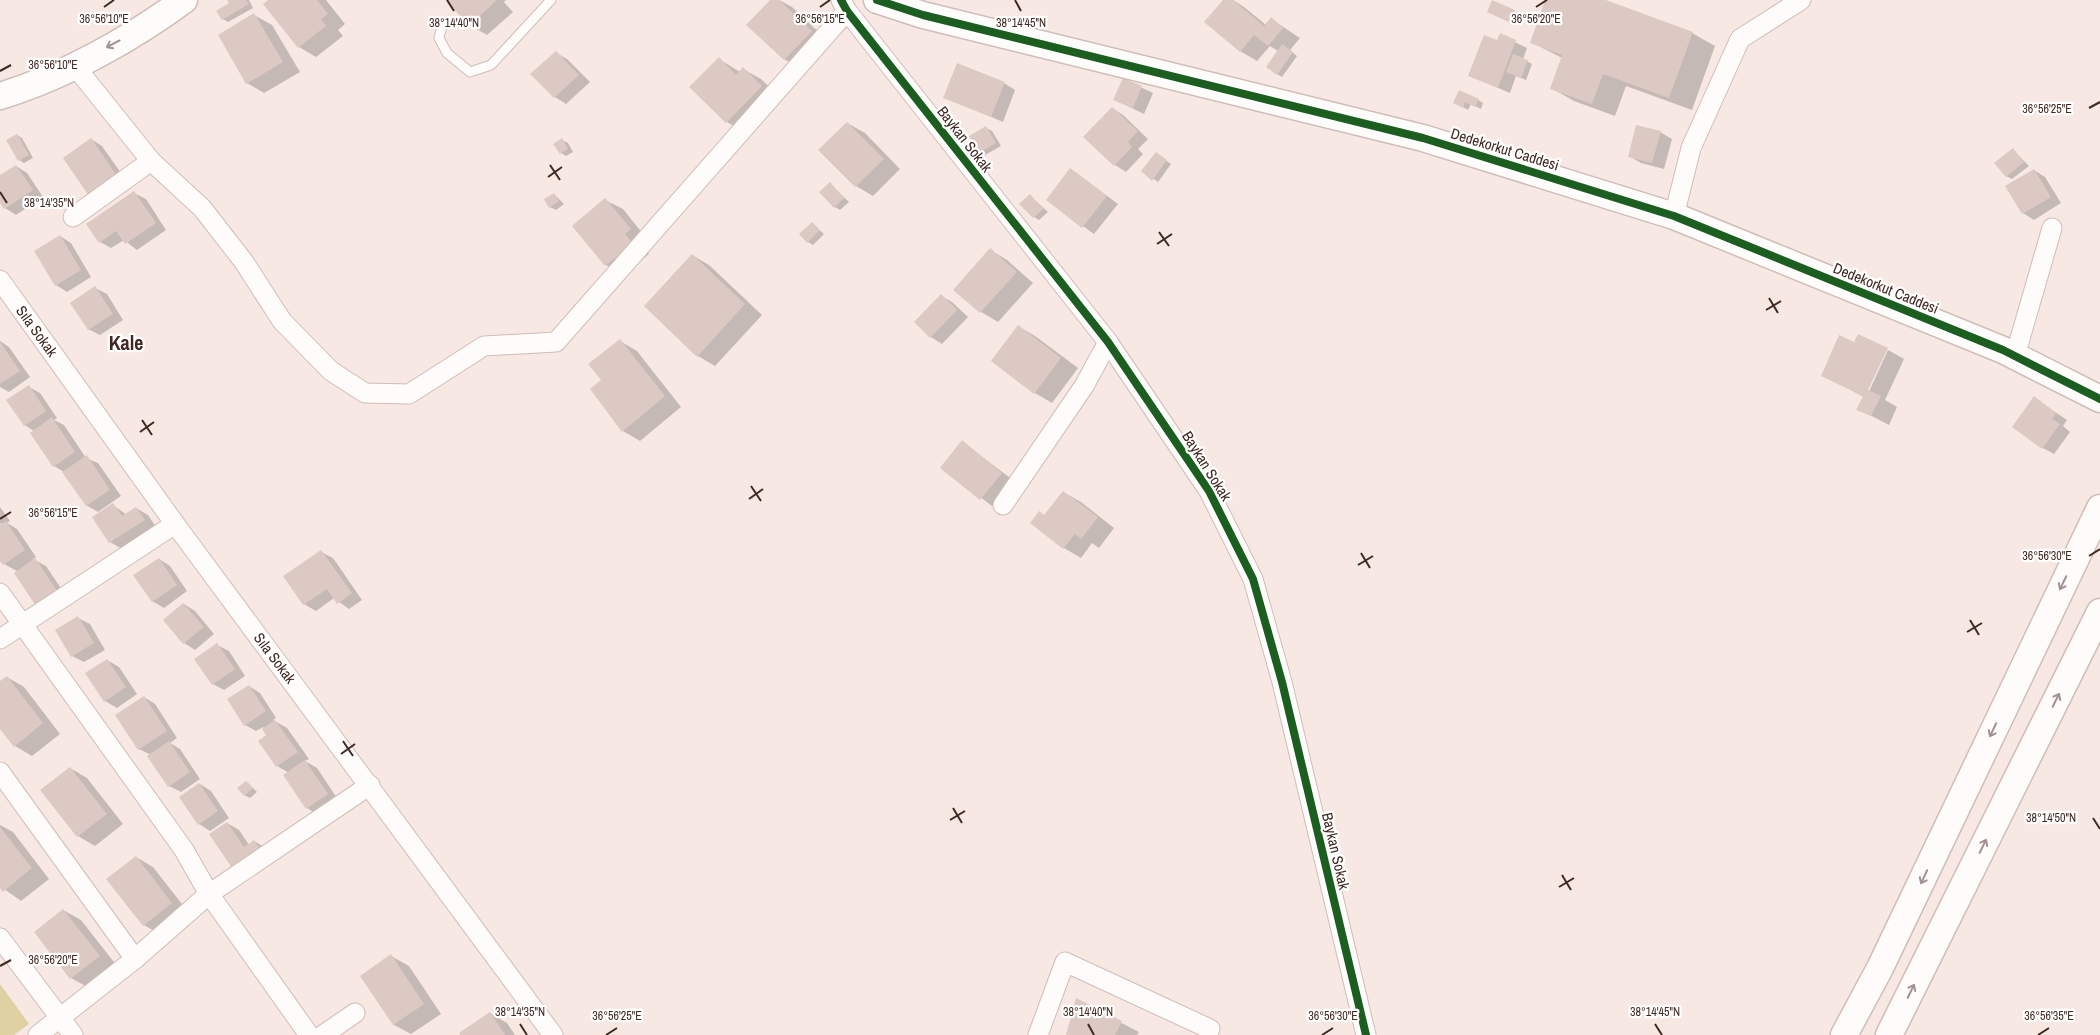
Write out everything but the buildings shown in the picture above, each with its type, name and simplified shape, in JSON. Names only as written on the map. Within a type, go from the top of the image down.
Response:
[{"type":"street","points":[[0,96],[19,90],[74,66],[152,23],[184,0]]},
{"type":"street","name":"Dedekorkut Caddesi","points":[[877,0],[923,15],[1423,138],[1674,216],[2015,356],[2100,399]]},
{"type":"street","points":[[1674,216],[1691,148],[1740,39],[1802,0]]},
{"type":"street","points":[[74,66],[151,161],[202,208],[244,262],[282,321],[331,371],[365,394],[409,394],[484,346],[556,342],[844,6]]},
{"type":"street","name":"Baykan Sokak","points":[[844,6],[1108,342],[1209,491],[1253,579],[1282,682],[1366,1035]]},
{"type":"street","points":[[72,217],[151,161]]},
{"type":"street","points":[[2015,356],[2052,228]]},
{"type":"street","name":"Sıla Sokak","points":[[0,280],[175,524],[370,785],[553,1035]]},
{"type":"street","points":[[1003,505],[1084,386],[1108,342]]},
{"type":"street","points":[[1844,1035],[1880,968],[2100,508]]},
{"type":"street","points":[[0,639],[175,524]]},
{"type":"street","points":[[0,593],[184,850],[209,894],[309,1035]]},
{"type":"street","points":[[1889,1035],[2100,612]]},
{"type":"street","points":[[0,772],[135,959]]},
{"type":"street","points":[[38,1035],[61,1019],[135,959],[209,894],[370,785]]},
{"type":"street","points":[[0,938],[73,1035]]},
{"type":"street","points":[[1038,1035],[1065,962],[1214,1033]]},
{"type":"street","points":[[323,1035],[355,1013]]},
{"type":"lane","points":[[443,22],[439,38],[447,53],[470,72],[491,65],[551,0]]},
{"type":"shaded area","points":[[0,984],[29,1024],[14,1035],[0,1035]]},
{"type":"cycle path","points":[[841,0],[847,11],[1108,342],[1209,491],[1253,579],[1282,682],[1366,1035]]},
{"type":"cycle path","points":[[877,0],[923,15],[1423,138],[1674,216],[2003,350],[2100,399]]},
{"type":"district","name":"Kale","points":[[126,342]]}]
